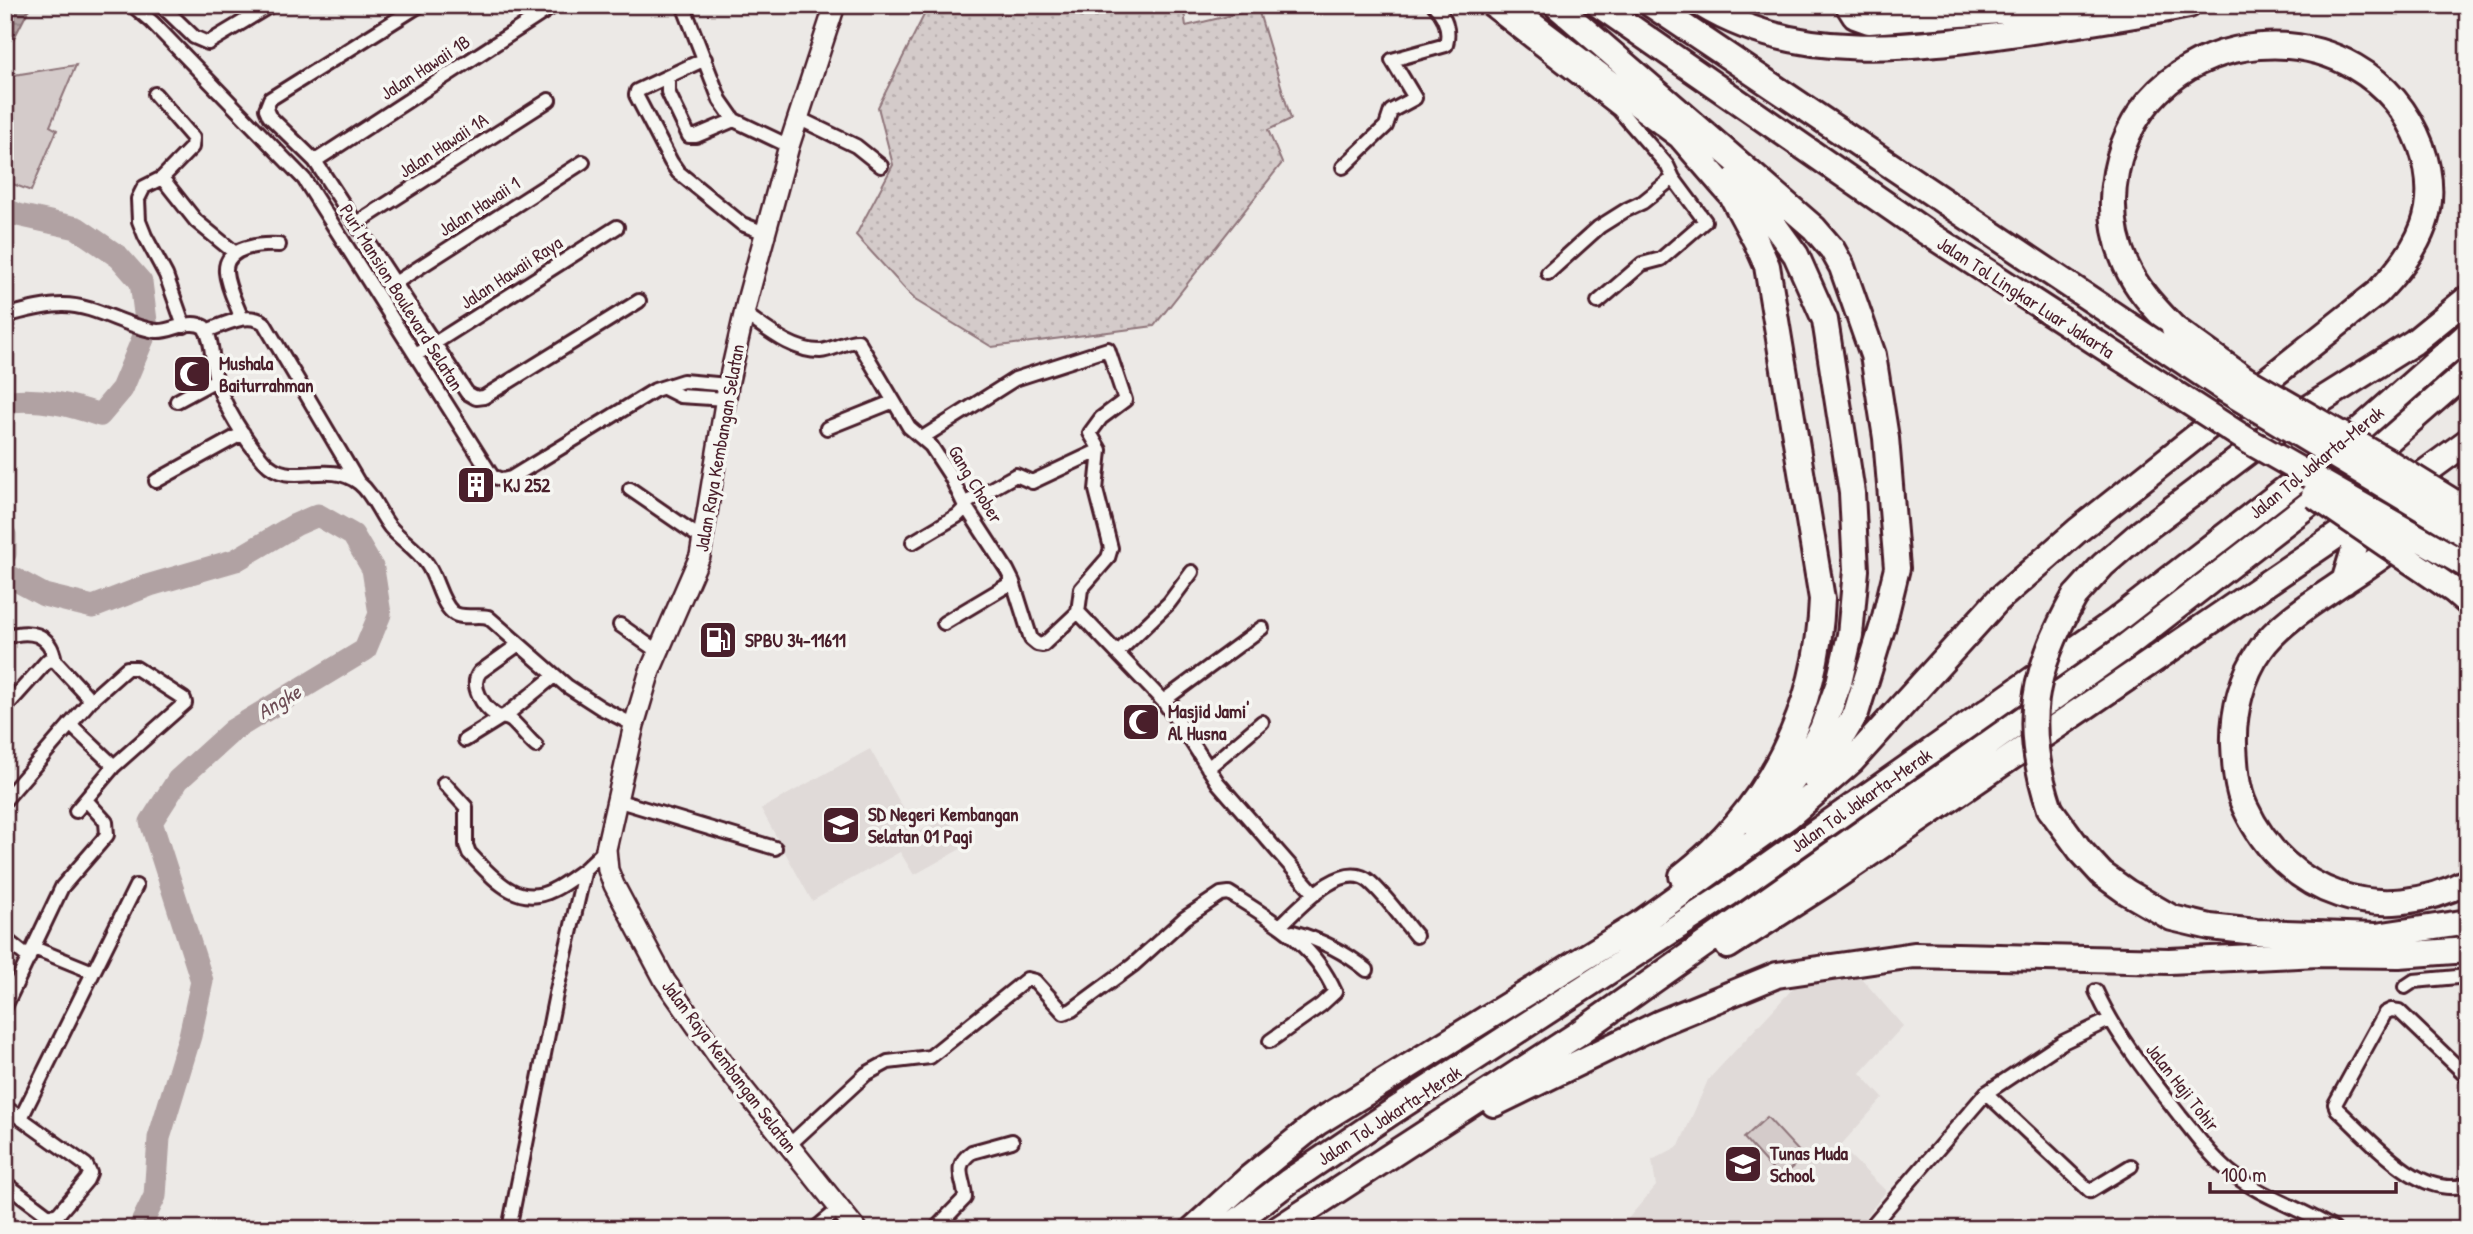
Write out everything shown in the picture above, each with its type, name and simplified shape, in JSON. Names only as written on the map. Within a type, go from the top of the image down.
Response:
[{"type":"highway","points":[[1506,5],[1680,136],[1716,175],[1745,218],[1767,265],[1822,599],[1821,636],[1813,678],[1801,717],[1754,801],[1728,835],[1700,862],[1632,915],[1579,962]]},
{"type":"highway","points":[[1556,5],[1814,228],[1832,249],[1842,267],[1872,355],[1886,438],[1897,568],[1893,590],[1856,713],[1824,770],[1789,816]]},
{"type":"highway","name":"Jalan Tol Lingkar Luar Jakarta","points":[[1599,5],[1923,230],[2247,440],[2468,566]]},
{"type":"highway","name":"Jalan Tol Lingkar Luar Jakarta","points":[[1652,5],[2229,392],[2468,536]]},
{"type":"highway","points":[[1702,5],[1736,23],[1777,37],[1806,44],[1874,47],[1908,47],[1967,40],[2130,17],[2189,5]]},
{"type":"highway","points":[[1848,5],[1855,16],[1869,21],[2078,5]]},
{"type":"highway","points":[[1193,1229],[1249,1178],[1317,1123],[1639,924],[1789,816],[1852,761],[1998,600],[2077,531],[2353,314],[2377,293],[2396,271],[2414,246],[2428,219],[2430,197],[2427,163],[2413,125],[2395,98],[2359,65],[2338,54],[2300,44],[2279,42],[2243,45],[2206,57],[2190,66],[2145,106],[2127,137],[2118,163],[2113,187],[2115,223],[2127,267],[2142,292],[2174,328],[2245,379],[2387,461],[2468,511]]},
{"type":"highway","points":[[1728,154],[1738,174],[1796,255],[1825,320],[1852,493],[1856,570],[1850,635],[1839,683],[1822,729],[1783,796],[1728,861]]},
{"type":"highway","points":[[2468,298],[2414,342],[2294,418],[2139,534],[2103,565],[2076,596],[2055,632],[2041,671],[2033,726],[2040,779],[2050,809],[2080,850],[2102,874],[2172,918],[2210,927],[2256,932],[2376,936],[2468,922]]},
{"type":"highway","name":"Jalan Tol Jakarta–Merak","points":[[1227,1229],[1288,1182],[1366,1129],[1728,894],[2114,622],[2346,442],[2468,334]]},
{"type":"highway","name":"Jalan Tol Jakarta–Merak","points":[[1278,1229],[1576,1035],[2121,650],[2366,460],[2468,371]]},
{"type":"highway","points":[[2247,440],[2265,460],[2468,603]]},
{"type":"highway","points":[[1576,1035],[1708,958],[1828,882],[2364,517],[2468,442]]},
{"type":"highway","points":[[2468,497],[2309,604],[2261,647],[2241,691],[2233,727],[2235,768],[2244,805],[2266,843],[2288,866],[2315,886],[2346,898],[2379,903],[2417,899],[2447,892],[2468,881]]},
{"type":"highway","points":[[2344,582],[2364,517]]},
{"type":"highway","points":[[1418,1138],[1660,1023],[1777,975],[1914,955],[2169,961],[2318,954],[2399,955],[2468,950]]},
{"type":"main road","name":"Jalan Raya Kembangan Selatan","points":[[835,5],[789,146],[745,314],[727,392],[704,540],[686,592],[657,651],[634,725],[606,849],[611,878],[665,981],[722,1062],[856,1229]]},
{"type":"street","name":"Puri Mansion Boulevard Selatan","points":[[132,5],[304,179],[425,350],[492,476],[502,480],[511,478],[654,390],[664,388],[680,396],[727,392]]},
{"type":"street","points":[[161,5],[194,37],[208,43],[271,5]]},
{"type":"street","points":[[420,5],[270,99],[266,108],[270,116],[315,161],[357,223],[395,283],[425,350],[467,393],[476,398],[484,397],[639,301]]},
{"type":"street","name":"Jalan Hawaii 1B","points":[[315,161],[555,5]]},
{"type":"street","points":[[683,5],[720,100],[734,120],[789,146]]},
{"type":"street","points":[[1343,167],[1386,126],[1391,111],[1415,98],[1392,60],[1446,45],[1448,33],[1444,18],[1433,5]]},
{"type":"street","points":[[1484,5],[1619,110],[1667,165],[1704,222],[1661,260],[1642,264],[1598,302]]},
{"type":"street","points":[[705,59],[636,92],[656,135],[678,172],[742,225],[765,233]]},
{"type":"street","points":[[668,77],[668,92],[689,136],[696,136],[734,120]]},
{"type":"street","points":[[155,94],[194,142],[162,178],[140,192],[138,199],[139,221],[166,275],[184,326]]},
{"type":"street","name":"Jalan Hawaii 1A","points":[[357,223],[549,100]]},
{"type":"street","points":[[798,117],[856,146],[881,166]]},
{"type":"street","name":"Jalan Hawaii 1","points":[[395,283],[583,162]]},
{"type":"street","points":[[162,178],[196,221],[235,253]]},
{"type":"street","points":[[1548,273],[1590,235],[1626,210],[1643,202],[1673,178]]},
{"type":"street","name":"Jalan Hawaii Raya","points":[[425,350],[617,227]]},
{"type":"street","points":[[236,320],[240,314],[225,269],[235,253],[244,248],[263,244],[279,245]]},
{"type":"street","points":[[5,316],[64,304],[157,331],[199,324],[206,331],[216,380],[243,433],[274,471],[293,476],[325,472],[343,475],[358,483],[368,492],[390,526],[428,564],[452,612],[460,616],[488,617],[554,676],[601,708],[634,725]]},
{"type":"street","name":"Gang Chober","points":[[745,314],[792,344],[806,349],[822,351],[858,341],[909,427],[931,446],[950,475],[965,506],[1013,582],[1028,632],[1037,644],[1044,645],[1050,641],[1078,612]]},
{"type":"street","points":[[206,331],[236,320],[258,319],[264,323],[358,483]]},
{"type":"street","points":[[922,439],[1015,379],[1108,349],[1125,400],[1101,418],[1090,433],[1100,450],[1096,489],[1111,548],[1108,558],[1081,589],[1078,612],[1163,701],[1218,783],[1315,894]]},
{"type":"street","points":[[177,401],[216,380]]},
{"type":"street","points":[[827,428],[892,402]]},
{"type":"street","points":[[156,481],[243,433]]},
{"type":"street","points":[[913,542],[957,516],[965,506],[1016,475],[1032,482],[1100,450]]},
{"type":"street","points":[[630,489],[704,540]]},
{"type":"street","points":[[1117,653],[1169,603],[1192,572]]},
{"type":"street","points":[[944,622],[1013,582]]},
{"type":"street","points":[[620,625],[657,651]]},
{"type":"street","points":[[1163,701],[1262,628]]},
{"type":"street","points":[[5,637],[21,632],[33,632],[48,645],[53,651],[55,661],[91,701]]},
{"type":"street","points":[[519,644],[475,678],[476,691],[494,714],[511,720],[536,746]]},
{"type":"street","points":[[5,708],[44,663],[48,660],[55,661]]},
{"type":"street","points":[[5,800],[91,701],[131,666],[184,698],[185,703],[114,766],[76,811]]},
{"type":"street","points":[[465,740],[554,676]]},
{"type":"street","points":[[1208,768],[1262,722]]},
{"type":"street","points":[[70,724],[114,766]]},
{"type":"street","points":[[444,783],[467,811],[466,845],[469,853],[516,895],[551,892],[585,869],[606,849]]},
{"type":"street","points":[[5,1007],[62,887],[107,835],[106,822],[86,800]]},
{"type":"street","points":[[616,800],[775,848]]},
{"type":"street","points":[[509,1229],[556,994],[585,869]]},
{"type":"street","points":[[1285,928],[1315,894],[1350,874],[1369,881],[1416,936]]},
{"type":"street","points":[[21,1118],[136,887]]},
{"type":"street","points":[[789,1145],[866,1074],[888,1062],[930,1057],[1027,979],[1035,981],[1063,1013],[1072,1010],[1133,965],[1185,918],[1221,894],[1229,893],[1285,928],[1314,955],[1328,975],[1335,992],[1270,1041]]},
{"type":"street","points":[[1285,928],[1316,939],[1353,958],[1367,970]]},
{"type":"street","points":[[5,939],[32,953],[93,972]]},
{"type":"street","points":[[2405,987],[2414,981],[2468,976]]},
{"type":"street","name":"Jalan Haji Tohir","points":[[2096,991],[2109,1020],[2142,1067],[2191,1131],[2230,1172],[2334,1229]]},
{"type":"street","points":[[2468,1077],[2399,1011],[2391,1010],[2385,1013],[2335,1104],[2337,1109],[2412,1177],[2449,1188],[2468,1184]]},
{"type":"street","points":[[1869,1229],[1986,1093],[2063,1042],[2109,1020]]},
{"type":"street","points":[[1986,1093],[2090,1191],[2131,1166]]},
{"type":"street","points":[[5,1107],[86,1165],[89,1173],[87,1180],[60,1213],[53,1216],[46,1214],[5,1183]]},
{"type":"street","points":[[935,1229],[965,1198],[959,1172],[967,1155],[1012,1141]]},
{"type":"street","points":[[815,1229],[840,1209]]},
{"type":"shaded area","points":[[5,5],[31,5],[5,56]]},
{"type":"shaded area","points":[[929,5],[1183,5],[1186,26],[1258,9],[1291,119],[1268,130],[1282,163],[1154,326],[992,347],[915,300],[856,235],[893,165],[878,107]]},
{"type":"shaded area","points":[[76,65],[50,126],[57,130],[31,191],[5,181],[5,95],[14,75]]},
{"type":"shaded area","name":"SD Negeri Kembangan Selatan 01 Pagi","points":[[870,749],[917,833],[947,816],[964,847],[914,875],[900,852],[812,901],[761,809]]},
{"type":"shaded area","points":[[1855,971],[1903,1026],[1860,1073],[1883,1098],[1840,1146],[1886,1191],[1857,1229],[1619,1229],[1656,1186],[1652,1160],[1679,1146],[1708,1080],[1796,985]]},
{"type":"shaded area","points":[[1767,1117],[1804,1157],[1780,1178],[1744,1138]]},
{"type":"waterway","name":"Angke","points":[[5,209],[18,215],[77,228],[119,257],[141,282],[147,329],[122,389],[100,415],[45,401],[11,401],[5,409]]},
{"type":"waterway","name":"Angke","points":[[5,574],[44,595],[93,607],[150,585],[236,560],[295,525],[318,515],[353,535],[373,569],[380,614],[365,650],[233,730],[178,780],[151,822],[202,981],[190,1036],[159,1138],[155,1196],[139,1229]]},
{"type":"waterway","name":"Angke","points":[[5,535],[5,554]]},
{"type":"place","name":"Mushala Baiturrahman","points":[[192,374]]},
{"type":"place","name":"KJ 252","points":[[476,485]]},
{"type":"place","name":"SPBU 34-11611","points":[[718,640]]},
{"type":"place","name":"Masjid Jami' Al Husna","points":[[1141,722]]},
{"type":"place","name":"SD Negeri Kembangan Selatan 01 Pagi","points":[[841,825]]},
{"type":"place","name":"Tunas Muda School","points":[[1743,1164]]}]
